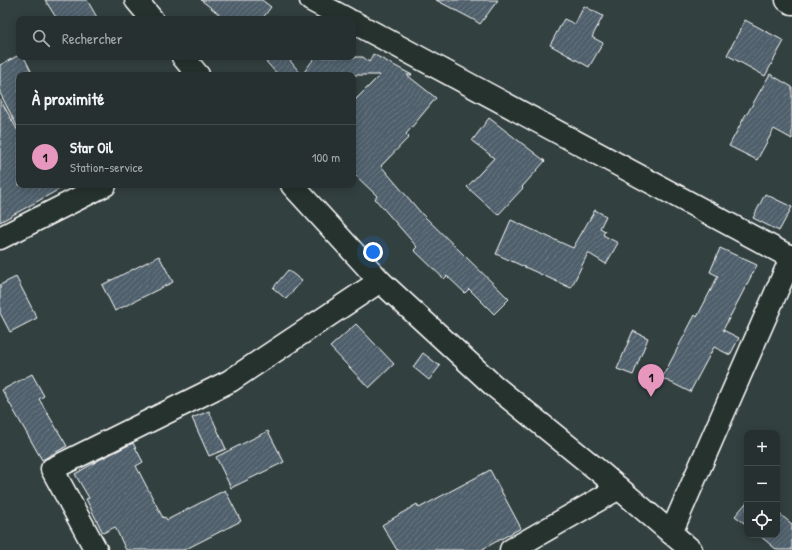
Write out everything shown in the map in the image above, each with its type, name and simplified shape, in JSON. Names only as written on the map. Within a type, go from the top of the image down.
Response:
[{"type":"street","points":[[136,0],[149,16]]},
{"type":"street","points":[[311,0],[341,16]]},
{"type":"street","points":[[787,0],[792,3]]},
{"type":"street","points":[[356,24],[792,257],[671,533]]},
{"type":"street","points":[[186,60],[196,72]]},
{"type":"street","points":[[0,238],[99,188]]},
{"type":"street","points":[[295,188],[380,281],[493,385],[600,472],[691,550]]},
{"type":"street","points":[[96,550],[52,469],[230,381],[380,281]]},
{"type":"street","points":[[515,549],[619,488]]},
{"type":"building","points":[[45,0],[87,0],[96,16],[55,16]]},
{"type":"building","points":[[201,0],[262,0],[271,7],[264,16],[221,16]]},
{"type":"building","points":[[436,0],[498,0],[480,24]]},
{"type":"building","points":[[584,6],[603,16],[592,37],[603,43],[589,67],[550,45],[564,19],[575,24]]},
{"type":"building","points":[[745,20],[784,41],[765,76],[727,55]]},
{"type":"building","points":[[373,54],[412,75],[407,75],[436,98],[406,134],[409,137],[381,166],[422,214],[509,299],[494,314],[469,289],[465,293],[447,276],[444,279],[414,250],[417,247],[375,199],[377,196],[356,176],[356,99],[380,75],[356,75],[356,72],[304,72],[313,60],[356,60],[356,57],[363,57],[369,62]]},
{"type":"building","points":[[16,57],[16,60],[26,60],[32,72],[16,72],[16,124],[0,93],[0,65]]},
{"type":"building","points":[[265,60],[290,60],[300,72],[275,72]]},
{"type":"building","points":[[770,74],[792,87],[792,139],[774,129],[757,160],[729,146]]},
{"type":"building","points":[[0,99],[16,128],[16,188],[62,188],[0,222]]},
{"type":"building","points":[[489,118],[545,161],[498,215],[467,187],[494,158],[472,141]]},
{"type":"building","points":[[765,194],[792,207],[779,231],[753,218]]},
{"type":"building","points":[[595,210],[606,216],[600,228],[605,231],[603,235],[618,243],[606,264],[588,253],[571,288],[496,254],[511,220],[573,248]]},
{"type":"building","points":[[720,248],[757,265],[723,330],[739,338],[730,355],[714,347],[690,392],[662,378],[695,315],[697,317],[718,276],[710,272]]},
{"type":"building","points":[[159,256],[173,282],[115,311],[102,285]]},
{"type":"building","points":[[288,270],[302,281],[286,299],[273,288]]},
{"type":"building","points":[[16,277],[37,318],[10,332],[0,313],[0,285]]},
{"type":"building","points":[[356,324],[394,364],[369,388],[330,347]]},
{"type":"building","points":[[633,331],[648,338],[633,375],[617,369]]},
{"type":"building","points":[[423,353],[440,366],[429,380],[413,367]]},
{"type":"building","points":[[32,374],[44,396],[39,399],[67,446],[42,460],[2,390]]},
{"type":"building","points":[[209,411],[226,449],[209,456],[192,418]]},
{"type":"building","points":[[268,431],[284,462],[231,488],[216,457]]},
{"type":"building","points":[[133,443],[143,462],[136,466],[163,518],[165,517],[167,520],[225,490],[241,521],[184,550],[126,550],[115,527],[103,533],[86,499],[89,498],[75,474]]},
{"type":"building","points":[[490,470],[521,528],[481,550],[397,550],[382,525],[417,504],[419,508]]},
{"type":"building","points":[[744,506],[744,523],[735,516]]},
{"type":"building","points":[[780,514],[792,524],[792,550],[777,550],[763,538],[780,538]]},
{"type":"place","name":"Star Oil","points":[[651,397]]}]
